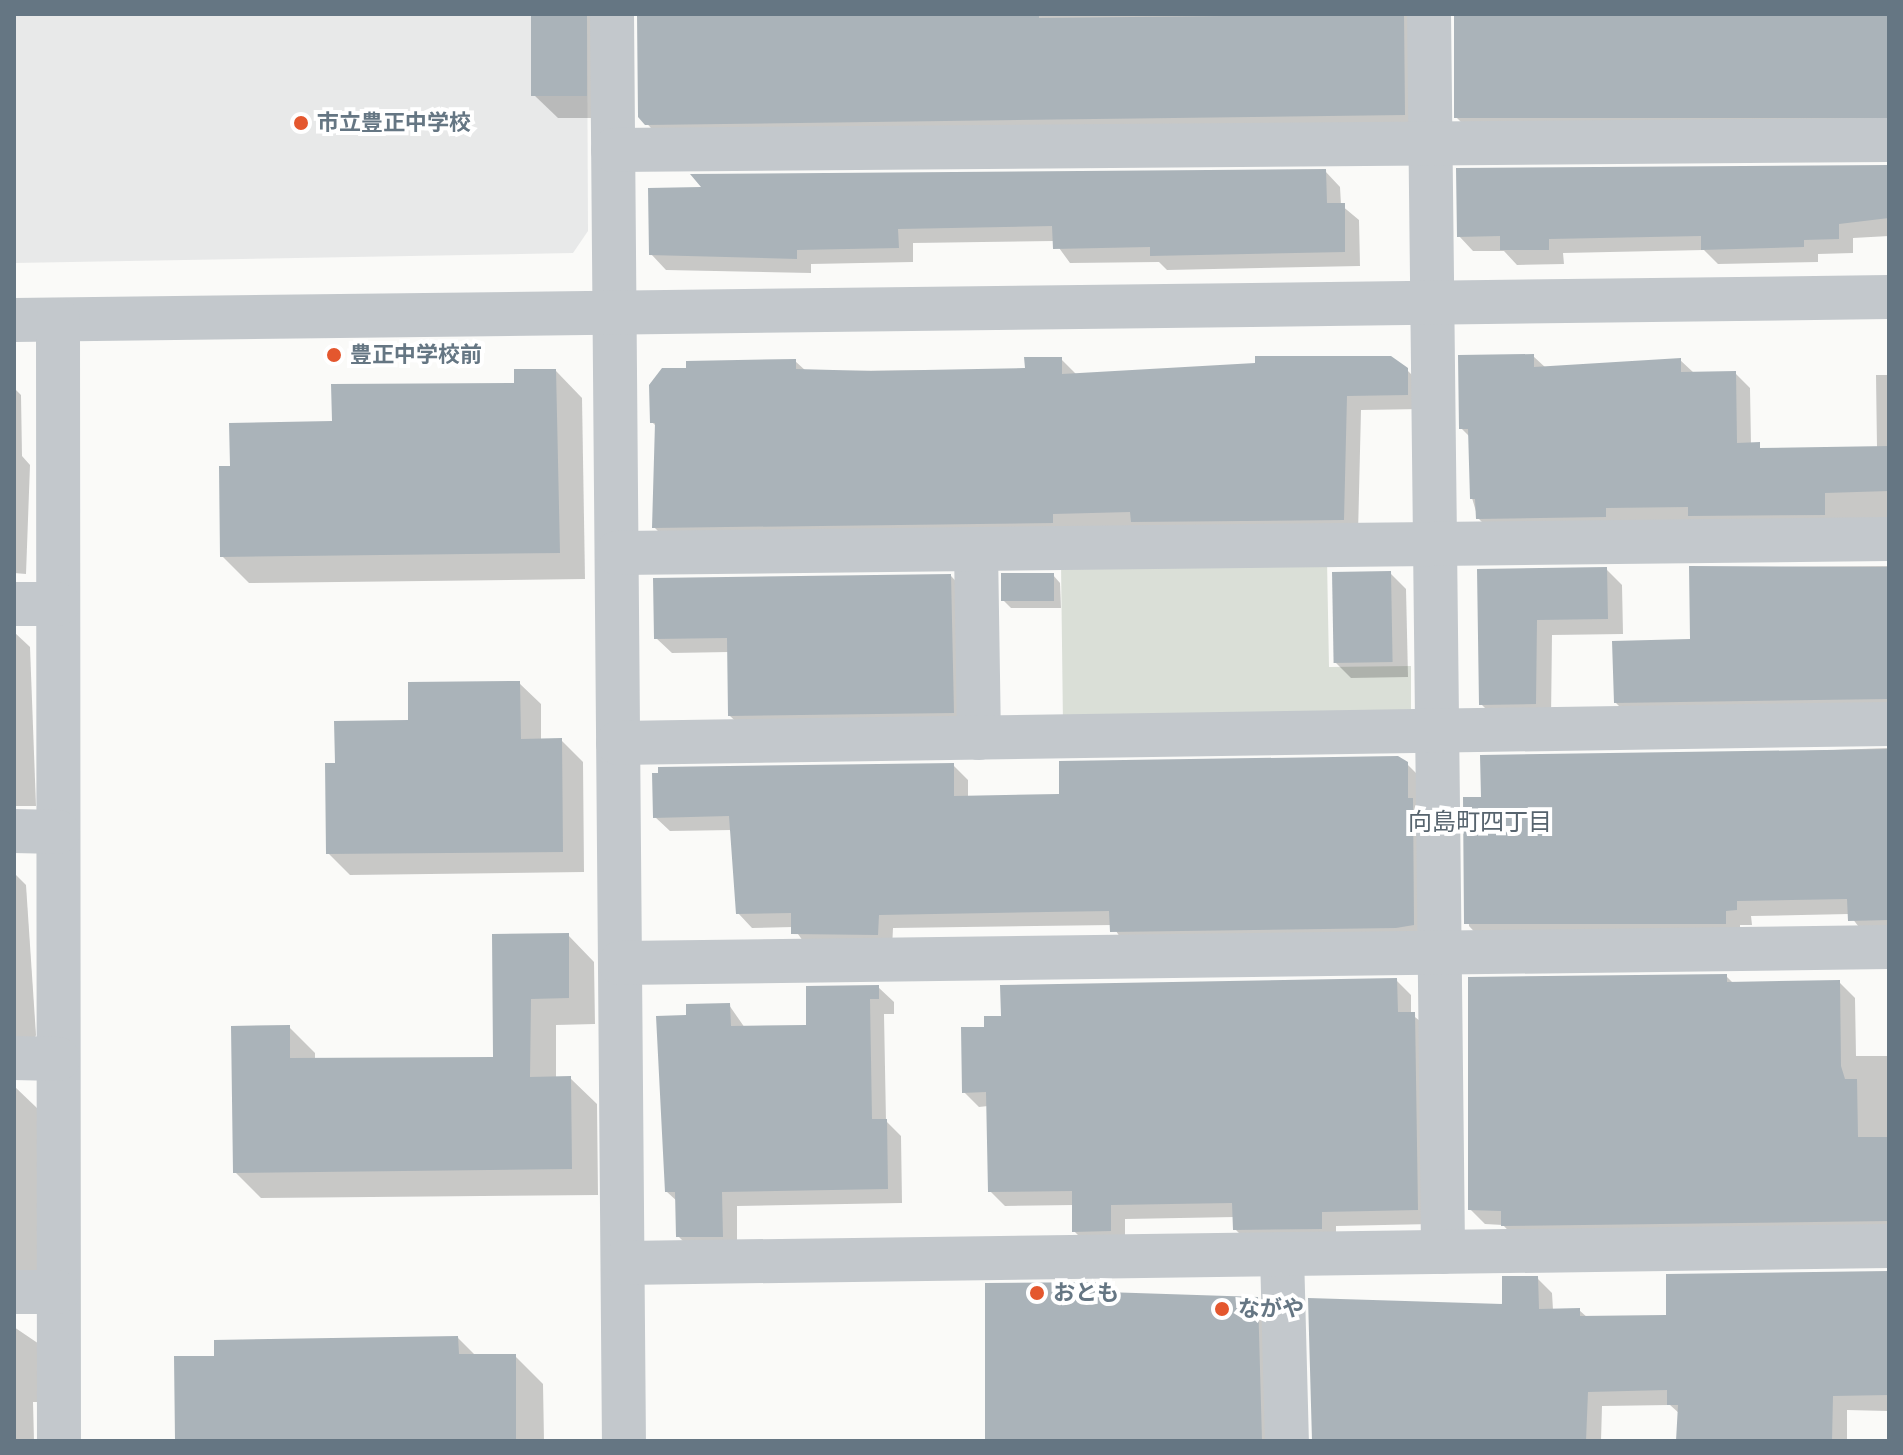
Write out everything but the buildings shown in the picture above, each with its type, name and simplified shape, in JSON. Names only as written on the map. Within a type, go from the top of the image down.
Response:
[{"type":"street","points":[[612,14],[624,1441]]},
{"type":"street","points":[[1429,14],[1443,1252]]},
{"type":"street","points":[[613,150],[1889,140]]},
{"type":"street","points":[[14,320],[1889,297]]},
{"type":"street","points":[[58,320],[59,1441]]},
{"type":"street","points":[[617,553],[1435,541],[1889,539]]},
{"type":"street","points":[[976,549],[979,738]]},
{"type":"street","points":[[14,604],[58,604]]},
{"type":"street","points":[[618,743],[1889,724]]},
{"type":"street","points":[[14,831],[58,832]]},
{"type":"street","points":[[620,963],[1889,947]]},
{"type":"street","points":[[14,1058],[58,1059]]},
{"type":"street","points":[[623,1263],[1889,1246]]},
{"type":"street","points":[[1282,1254],[1287,1441]]},
{"type":"street","points":[[14,1292],[58,1292]]},
{"type":"shaded area","name":"市立豊正中学校","points":[[14,14],[587,14],[588,231],[573,253],[14,263]]},
{"type":"shaded area","points":[[1327,560],[1329,667],[1411,666],[1411,711],[1063,726],[1061,563]]},
{"type":"place","name":"市立豊正中学校","points":[[301,123]]},
{"type":"place","name":"豊正中学校前","points":[[334,355]]},
{"type":"place","name":"おとも","points":[[1037,1293]]},
{"type":"place","name":"ながや","points":[[1222,1309]]},
{"type":"district","name":"向島町四丁目","points":[[1480,823]]}]
